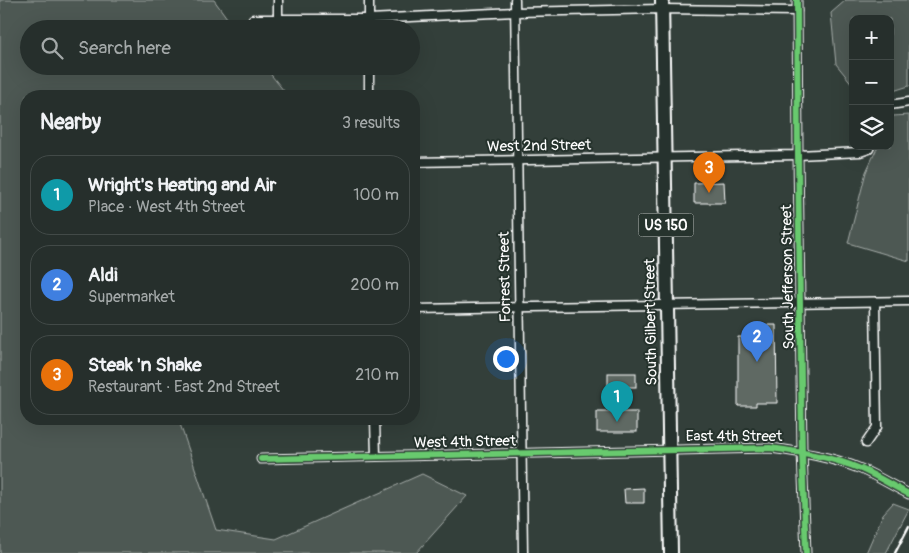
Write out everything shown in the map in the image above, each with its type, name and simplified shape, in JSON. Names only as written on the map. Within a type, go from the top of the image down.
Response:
[{"type":"main road","name":"South Gilbert Street","points":[[662,4],[672,553]]},
{"type":"street","points":[[278,0],[278,19]]},
{"type":"street","points":[[369,0],[369,19]]},
{"type":"street","name":"Forrest Street","points":[[515,0],[523,553]]},
{"type":"street","name":"South Jefferson Street","points":[[797,0],[802,452],[806,553]]},
{"type":"street","points":[[252,19],[369,19],[662,4],[797,10]]},
{"type":"street","points":[[369,75],[369,90]]},
{"type":"street","points":[[894,104],[909,102]]},
{"type":"street","name":"West 2nd Street","points":[[420,162],[798,155],[860,152],[866,150]]},
{"type":"street","points":[[420,310],[909,301]]},
{"type":"street","points":[[866,443],[877,427],[875,302]]},
{"type":"street","points":[[375,425],[376,456]]},
{"type":"street","name":"East 4th Street","points":[[670,451],[770,448],[802,452],[832,459],[861,469],[909,494]]},
{"type":"street","name":"West 4th Street","points":[[261,459],[670,451]]},
{"type":"shaded area","points":[[0,0],[214,0],[228,20],[20,20],[20,75],[271,75],[283,90],[20,90],[20,425],[180,425],[216,530],[276,539],[422,474],[467,496],[416,553],[0,553]]},
{"type":"shaded area","points":[[846,0],[909,0],[909,86],[894,91],[894,15],[849,15],[849,80],[836,64],[831,13]]},
{"type":"shaded area","points":[[909,115],[909,261],[848,243],[866,172],[876,150],[894,150],[894,116]]},
{"type":"shaded area","points":[[893,503],[909,509],[886,553],[866,553],[883,514]]},
{"type":"building","points":[[724,182],[725,203],[694,203],[694,183]]},
{"type":"building","points":[[764,325],[776,325],[777,403],[756,403],[756,406],[738,406],[738,337],[764,337]]},
{"type":"building","points":[[608,373],[636,373],[636,387],[608,387]]},
{"type":"building","points":[[597,412],[637,412],[637,432],[597,432]]},
{"type":"building","points":[[644,488],[644,503],[625,503],[624,489]]},
{"type":"railway","points":[[895,553],[909,526]]},
{"type":"cycle path","points":[[797,0],[802,452],[806,553]]},
{"type":"cycle path","points":[[261,459],[770,448],[839,461],[867,472],[909,494]]},
{"type":"place","name":"Steak 'n Shake","points":[[709,193]]},
{"type":"place","name":"Aldi","points":[[757,362]]},
{"type":"place","name":"Wright's Heating and Air","points":[[617,422]]}]
